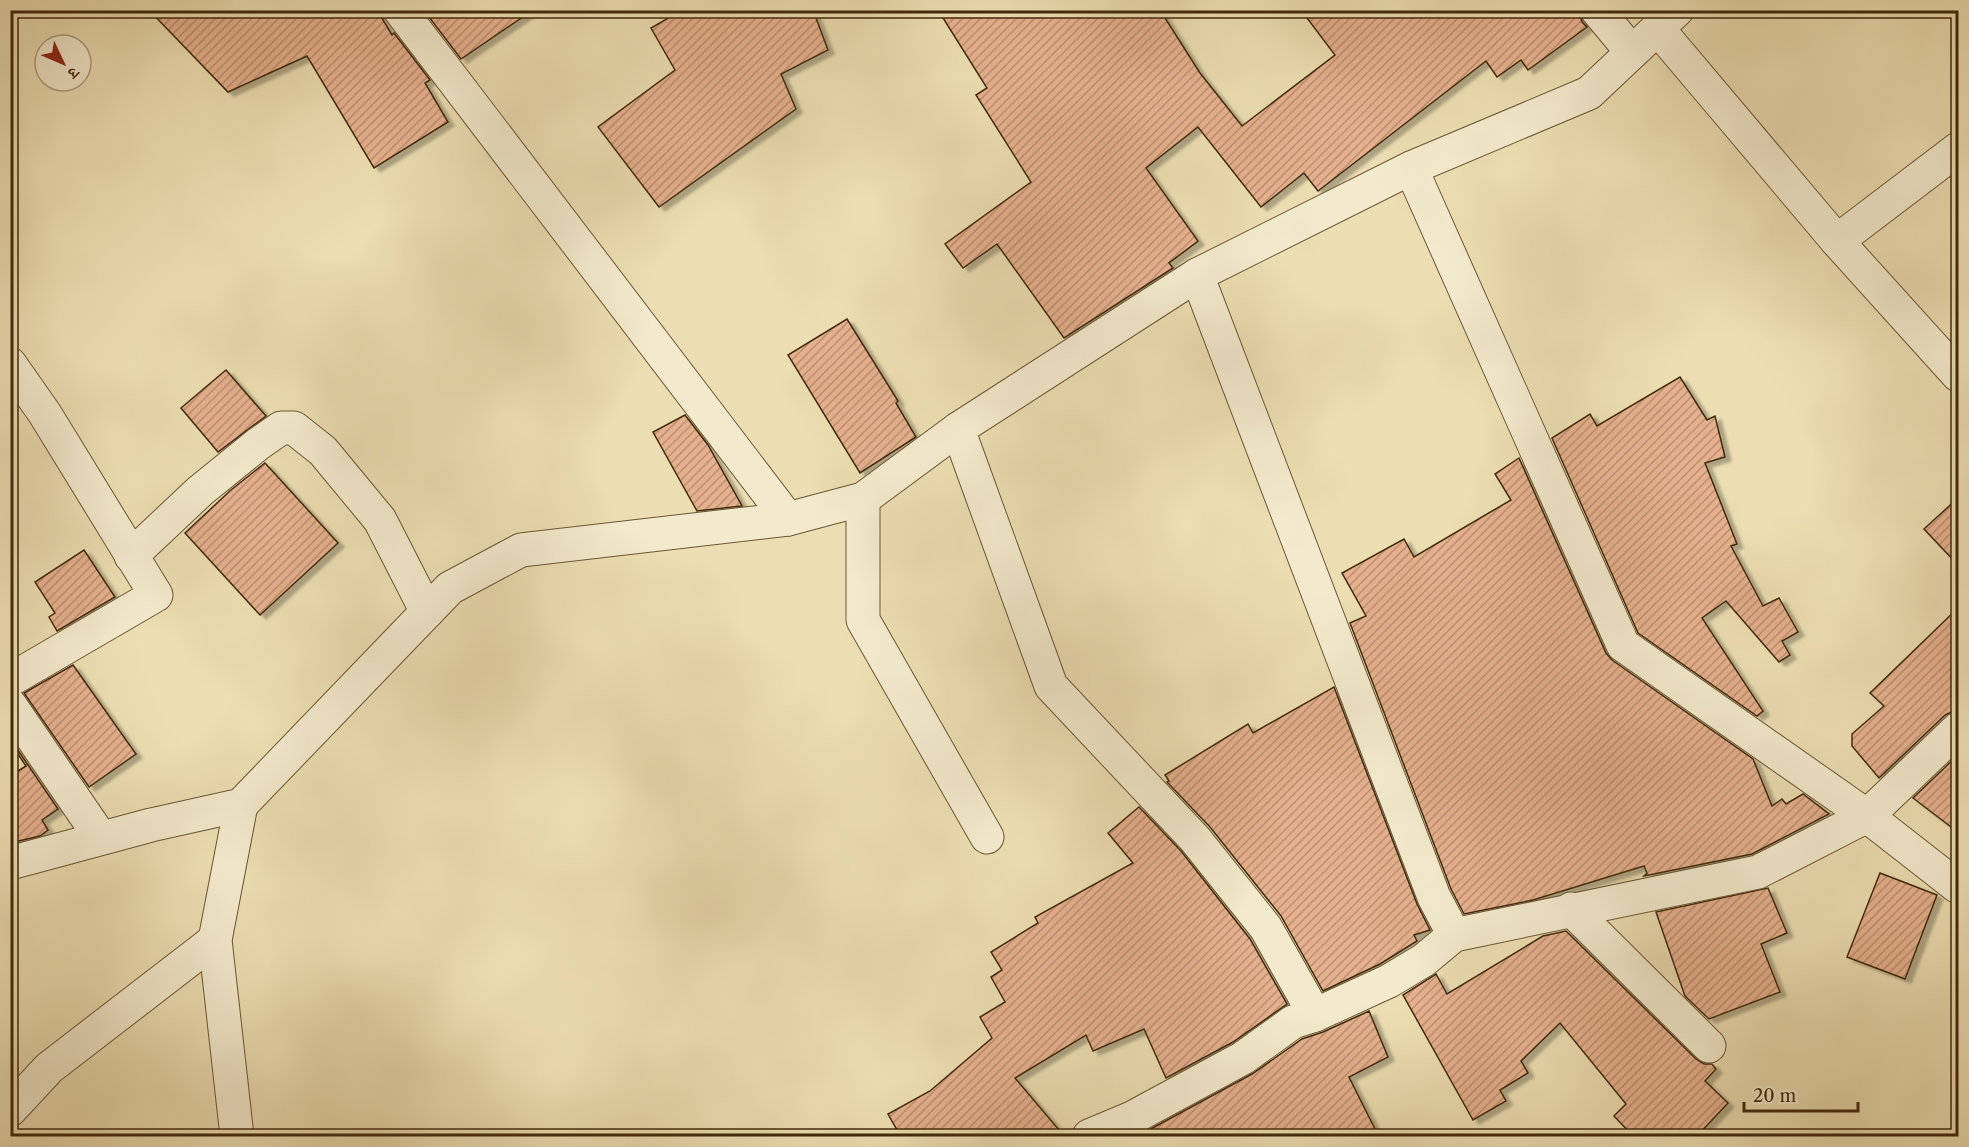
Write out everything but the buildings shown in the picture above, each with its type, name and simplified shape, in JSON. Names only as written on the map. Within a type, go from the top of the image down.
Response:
[{"type":"street","points":[[400,10],[788,519]]},
{"type":"street","points":[[1597,10],[1632,52]]},
{"type":"street","points":[[237,1137],[215,940],[241,805],[450,588],[521,550],[788,519],[862,499],[958,429],[1197,275],[1411,168],[1589,93],[1667,20],[1837,241],[1959,375]]},
{"type":"street","points":[[1837,241],[1959,149]]},
{"type":"street","points":[[1411,168],[1623,645],[1867,816],[1959,887]]},
{"type":"street","points":[[1197,275],[1434,897],[1454,935]]},
{"type":"street","points":[[10,364],[45,414],[156,596],[10,680]]},
{"type":"street","points":[[131,556],[200,491],[258,444],[281,428],[294,428],[323,452],[380,520],[427,612]]},
{"type":"street","points":[[958,429],[1051,686],[1195,839],[1266,928],[1315,1015]]},
{"type":"street","points":[[862,499],[863,620],[987,837]]},
{"type":"street","points":[[10,705],[101,838]]},
{"type":"street","points":[[1089,1137],[1142,1113],[1243,1058],[1293,1022],[1315,1015],[1389,981],[1425,960],[1454,935],[1758,872],[1867,816],[1959,729]]},
{"type":"street","points":[[10,863],[151,825],[241,805]]},
{"type":"street","points":[[1571,909],[1709,1046]]},
{"type":"street","points":[[10,1110],[49,1068],[215,940]]}]
